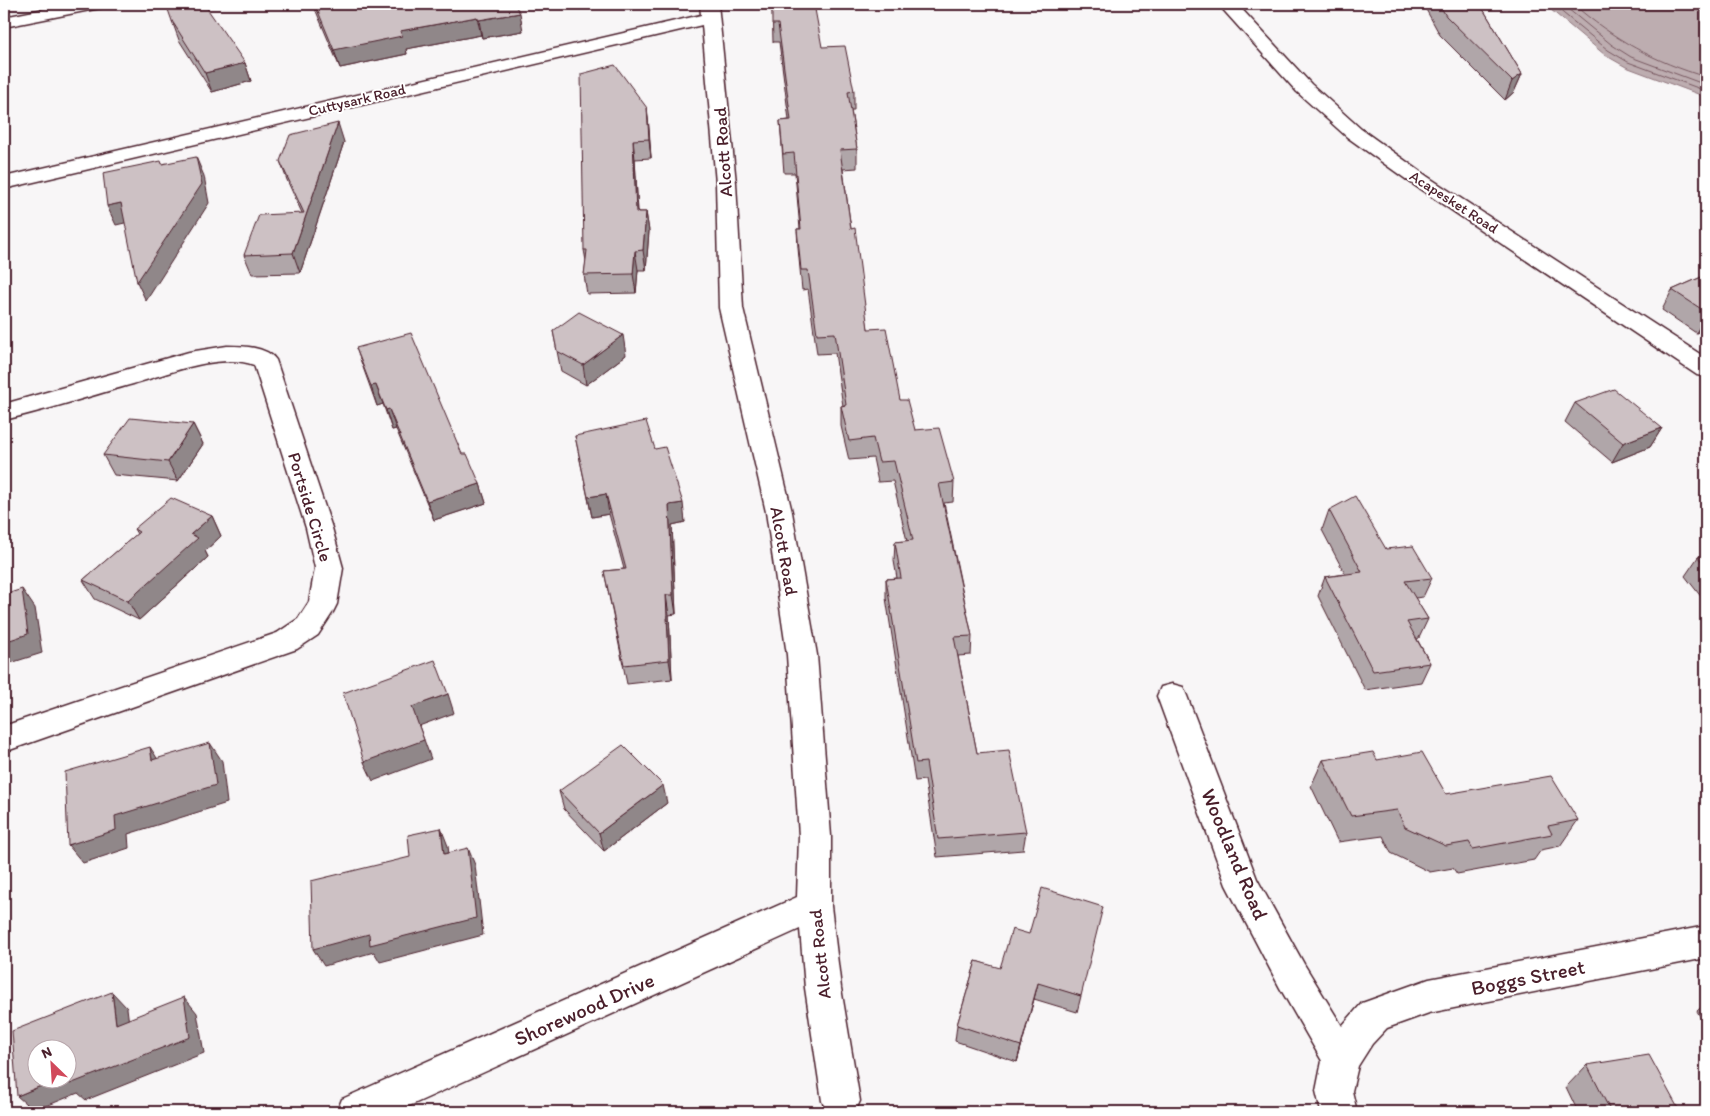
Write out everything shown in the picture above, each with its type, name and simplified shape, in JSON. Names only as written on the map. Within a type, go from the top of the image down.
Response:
[{"type":"street","points":[[4,22],[95,4]]},
{"type":"street","name":"Acapesket Road","points":[[1227,4],[1304,88],[1361,138],[1420,181],[1706,369]]},
{"type":"street","name":"Cuttysark Road","points":[[4,183],[710,11]]},
{"type":"street","name":"Alcott Road","points":[[710,11],[726,183],[731,308],[778,512],[802,655],[816,836],[814,906],[823,988],[841,1101]]},
{"type":"street","name":"Portside Circle","points":[[4,412],[189,360],[214,355],[239,352],[264,360],[319,528],[329,568],[323,604],[308,627],[287,641],[4,740]]},
{"type":"street","name":"Woodland Road","points":[[1172,696],[1243,885],[1292,976],[1350,1046]]},
{"type":"street","name":"Shorewood Drive","points":[[355,1112],[814,906]]},
{"type":"street","name":"Boggs Street","points":[[1350,1046],[1375,1015],[1429,996],[1706,942]]},
{"type":"street","points":[[1339,1112],[1334,1091],[1350,1046]]},
{"type":"water","points":[[1544,4],[1706,4],[1706,97],[1626,67],[1605,55]]},
{"type":"building","points":[[166,4],[204,4],[245,63],[205,73],[172,21]]},
{"type":"building","points":[[315,4],[514,4],[520,13],[479,20],[477,17],[400,31],[402,36],[334,50]]},
{"type":"building","points":[[772,4],[814,4],[822,47],[845,46],[854,91],[848,92],[857,149],[840,150],[851,229],[855,228],[868,329],[886,328],[900,400],[907,400],[915,430],[939,428],[954,482],[939,484],[972,636],[954,637],[977,753],[1009,750],[1026,832],[938,839],[926,762],[916,763],[886,579],[901,578],[895,542],[913,540],[894,461],[879,462],[873,438],[849,441],[841,406],[846,405],[835,333],[817,334],[808,270],[801,270],[797,229],[801,229],[794,153],[783,154],[780,121],[791,120],[778,24],[772,24]]},
{"type":"building","points":[[1439,4],[1480,4],[1522,74],[1512,81],[1446,16]]},
{"type":"building","points":[[615,65],[647,108],[649,139],[633,140],[636,212],[646,212],[643,250],[635,251],[633,274],[584,275],[587,250],[584,250],[581,74]]},
{"type":"building","points":[[338,123],[293,253],[244,255],[259,215],[304,213],[280,161],[290,135]]},
{"type":"building","points":[[196,157],[202,184],[137,282],[121,203],[107,206],[103,173],[161,161],[162,164]]},
{"type":"building","points":[[1706,275],[1706,312],[1672,290]]},
{"type":"building","points":[[579,312],[623,335],[583,365],[557,351],[553,331]]},
{"type":"building","points":[[411,333],[462,454],[467,454],[480,484],[427,501],[389,409],[386,410],[376,385],[371,386],[356,348]]},
{"type":"building","points":[[1614,389],[1662,428],[1623,443],[1575,403]]},
{"type":"building","points":[[130,418],[193,424],[168,462],[103,455]]},
{"type":"building","points":[[646,421],[655,449],[665,447],[683,503],[669,505],[673,595],[666,595],[669,660],[624,665],[604,571],[626,569],[606,494],[588,497],[575,436]]},
{"type":"building","points":[[1355,496],[1386,549],[1413,546],[1432,578],[1405,581],[1428,619],[1407,622],[1430,663],[1373,671],[1325,577],[1362,572],[1329,510]]},
{"type":"building","points":[[171,498],[212,516],[191,534],[198,538],[128,601],[83,580],[139,532],[134,529]]},
{"type":"building","points":[[1706,555],[1706,567],[1698,557]]},
{"type":"building","points":[[22,589],[28,634],[4,642],[4,595]]},
{"type":"building","points":[[435,660],[448,694],[412,707],[424,740],[364,762],[343,693]]},
{"type":"building","points":[[210,743],[216,785],[115,816],[116,830],[68,845],[65,772],[150,747],[152,760]]},
{"type":"building","points":[[623,745],[663,785],[599,833],[559,791]]},
{"type":"building","points":[[1373,752],[1377,760],[1422,752],[1446,794],[1551,776],[1578,820],[1548,826],[1552,834],[1473,849],[1469,842],[1446,846],[1405,827],[1397,810],[1351,816],[1323,760]]},
{"type":"building","points":[[441,828],[444,854],[468,848],[476,918],[370,945],[369,934],[313,949],[311,881],[410,857],[408,835]]},
{"type":"building","points":[[1042,888],[1103,907],[1081,996],[1038,983],[1021,1046],[957,1025],[976,961],[1000,968],[1012,929],[1029,934]]},
{"type":"building","points":[[112,992],[116,1024],[184,997],[190,1037],[78,1081],[78,1038],[28,1038],[28,1088],[36,1088],[17,1096],[12,1031]]},
{"type":"building","points":[[1649,1055],[1680,1112],[1611,1112],[1587,1065]]}]
